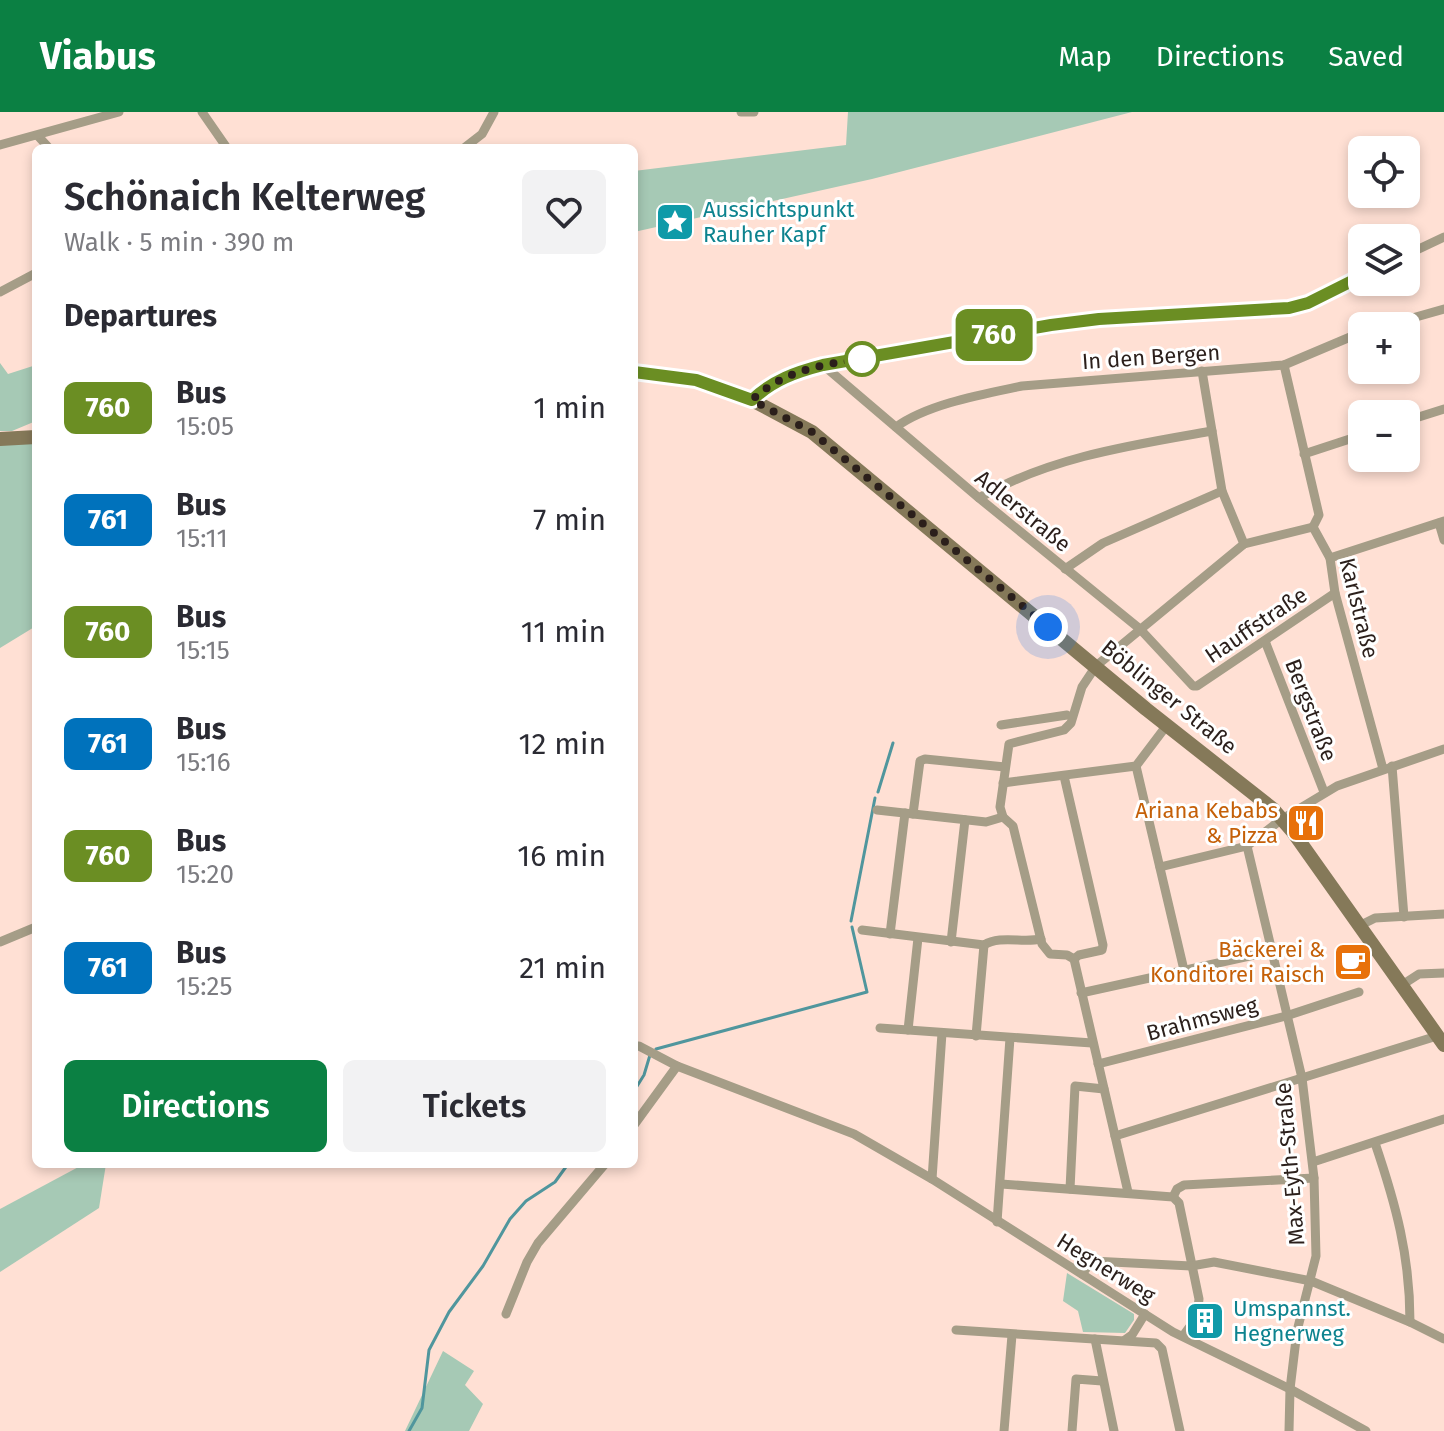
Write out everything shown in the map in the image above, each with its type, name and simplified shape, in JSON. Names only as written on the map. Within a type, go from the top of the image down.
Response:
[{"type":"main road","name":"Böblinger Straße","points":[[638,373],[696,380],[752,400],[812,432],[1282,819],[1441,1040]]},
{"type":"main road","points":[[0,439],[32,437]]},
{"type":"street","points":[[0,145],[38,136],[88,116],[119,112]]},
{"type":"street","points":[[202,112],[224,144]]},
{"type":"street","points":[[469,144],[482,134],[494,112]]},
{"type":"street","points":[[741,112],[754,112]]},
{"type":"street","points":[[38,136],[45,144]]},
{"type":"street","points":[[1420,248],[1444,237]]},
{"type":"street","points":[[0,292],[32,275]]},
{"type":"street","points":[[752,400],[763,389],[789,374],[823,365],[1099,319],[1289,308],[1308,303],[1348,283]]},
{"type":"street","points":[[1420,316],[1444,309]]},
{"type":"street","name":"In den Bergen","points":[[896,427],[909,417],[980,395],[1022,386],[1284,365],[1348,338]]},
{"type":"street","name":"Adlerstraße","points":[[823,365],[1140,629],[1190,684],[1197,686]]},
{"type":"street","name":"Karlstraße","points":[[1284,365],[1319,515],[1313,527],[1330,558],[1335,593],[1387,768],[1404,917]]},
{"type":"street","points":[[1202,371],[1222,491],[1244,544]]},
{"type":"street","points":[[1420,417],[1444,409]]},
{"type":"street","points":[[979,498],[1001,485],[1091,453],[1212,431]]},
{"type":"street","points":[[1304,454],[1348,440]]},
{"type":"street","points":[[1065,569],[1103,543],[1222,491]]},
{"type":"street","points":[[1330,558],[1442,522],[1444,540]]},
{"type":"street","points":[[1128,1192],[1074,959],[1067,955],[1050,954],[1041,939],[1013,826],[1003,817],[1000,807],[1009,744],[1056,734],[1071,723],[1082,687],[1096,666],[1244,544],[1313,527]]},
{"type":"street","name":"Hauffstraße","points":[[1197,686],[1335,593]]},
{"type":"street","name":"Bergstraße","points":[[1265,641],[1324,792]]},
{"type":"street","points":[[1001,725],[1067,715]]},
{"type":"street","points":[[1003,783],[1136,766],[1167,725]]},
{"type":"street","points":[[1160,867],[1247,846],[1324,792],[1444,749]]},
{"type":"street","points":[[890,934],[920,761],[1005,767]]},
{"type":"street","points":[[1136,766],[1184,970]]},
{"type":"street","points":[[1064,776],[1103,945],[1102,950],[1074,959]]},
{"type":"street","points":[[877,810],[986,822],[1003,817]]},
{"type":"street","points":[[951,942],[965,820]]},
{"type":"street","name":"Max-Eyth-Straße","points":[[1247,846],[1302,1078],[1313,1162],[1316,1256],[1297,1331],[1289,1431]]},
{"type":"street","points":[[1359,926],[1375,918],[1444,914]]},
{"type":"street","points":[[0,942],[32,929]]},
{"type":"street","points":[[862,930],[984,945],[994,939],[1026,942],[1041,939]]},
{"type":"street","points":[[908,1030],[918,938]]},
{"type":"street","points":[[976,1036],[984,945]]},
{"type":"street","points":[[1081,993],[1273,951]]},
{"type":"street","points":[[1402,985],[1419,974],[1444,973]]},
{"type":"street","name":"Brahmsweg","points":[[1098,1064],[1286,1016],[1359,992]]},
{"type":"street","points":[[880,1028],[1092,1043]]},
{"type":"street","points":[[932,1179],[942,1033]]},
{"type":"street","points":[[997,1222],[1010,1038]]},
{"type":"street","points":[[1115,1136],[1302,1078],[1441,1040]]},
{"type":"street","name":"Hegnerweg","points":[[638,1047],[677,1066],[854,1134],[932,1179],[1145,1314],[1290,1389],[1354,1428],[1366,1431]]},
{"type":"street","points":[[638,1120],[677,1066]]},
{"type":"street","points":[[1070,1189],[1075,1086],[1104,1089]]},
{"type":"street","points":[[1313,1162],[1444,1119]]},
{"type":"street","points":[[1375,1143],[1403,1237],[1410,1283],[1410,1322]]},
{"type":"street","points":[[506,1314],[538,1243],[602,1168]]},
{"type":"street","points":[[1173,1197],[1177,1189],[1184,1185],[1314,1178]]},
{"type":"street","points":[[1001,1184],[1173,1197],[1179,1203],[1199,1299],[1197,1317],[1183,1336]]},
{"type":"street","points":[[1082,1274],[1092,1261],[1191,1266],[1214,1262],[1311,1281],[1444,1339]]},
{"type":"street","points":[[1125,1340],[1132,1335],[1145,1314]]},
{"type":"street","points":[[956,1330],[1125,1340],[1160,1345],[1180,1431]]},
{"type":"street","points":[[1004,1431],[1012,1335]]},
{"type":"street","points":[[1095,1339],[1114,1431]]},
{"type":"street","points":[[1072,1431],[1076,1379],[1102,1381]]},
{"type":"green space","points":[[848,112],[1132,112],[872,179],[638,231],[638,171],[846,145]]},
{"type":"green space","points":[[0,363],[8,374],[32,366],[32,423],[12,431],[0,431]]},
{"type":"green space","points":[[32,434],[32,628],[0,648],[0,435]]},
{"type":"green space","points":[[77,1168],[105,1168],[99,1208],[0,1272],[0,1209]]},
{"type":"green space","points":[[1067,1273],[1134,1314],[1134,1320],[1125,1333],[1083,1332],[1078,1311],[1063,1301]]},
{"type":"green space","points":[[443,1351],[474,1371],[465,1385],[483,1404],[469,1431],[405,1431]]},
{"type":"waterway","points":[[878,792],[893,743]]},
{"type":"waterway","points":[[851,921],[875,798]]},
{"type":"waterway","points":[[656,1049],[867,992],[852,927]]},
{"type":"waterway","points":[[638,1085],[650,1055]]},
{"type":"waterway","points":[[409,1431],[422,1408],[429,1350],[449,1312],[483,1266],[510,1219],[526,1201],[555,1182],[565,1168]]},
{"type":"bus line","name":"760","points":[[638,372],[696,380],[752,400],[763,389],[789,374],[823,365],[1099,319],[1289,308],[1308,303],[1348,283]]},
{"type":"place","name":"Aussichtspunkt Rauher Kapf","points":[[675,222]]},
{"type":"place","name":"Ariana Kebabs & Pizza","points":[[1306,823]]},
{"type":"place","name":"Bäckerei & Konditorei Raisch","points":[[1353,962]]},
{"type":"place","name":"Umspannst. Hegnerweg","points":[[1205,1321]]},
{"type":"route","points":[[862,359],[789,374],[763,389],[752,400],[812,432],[1048,627]]}]
